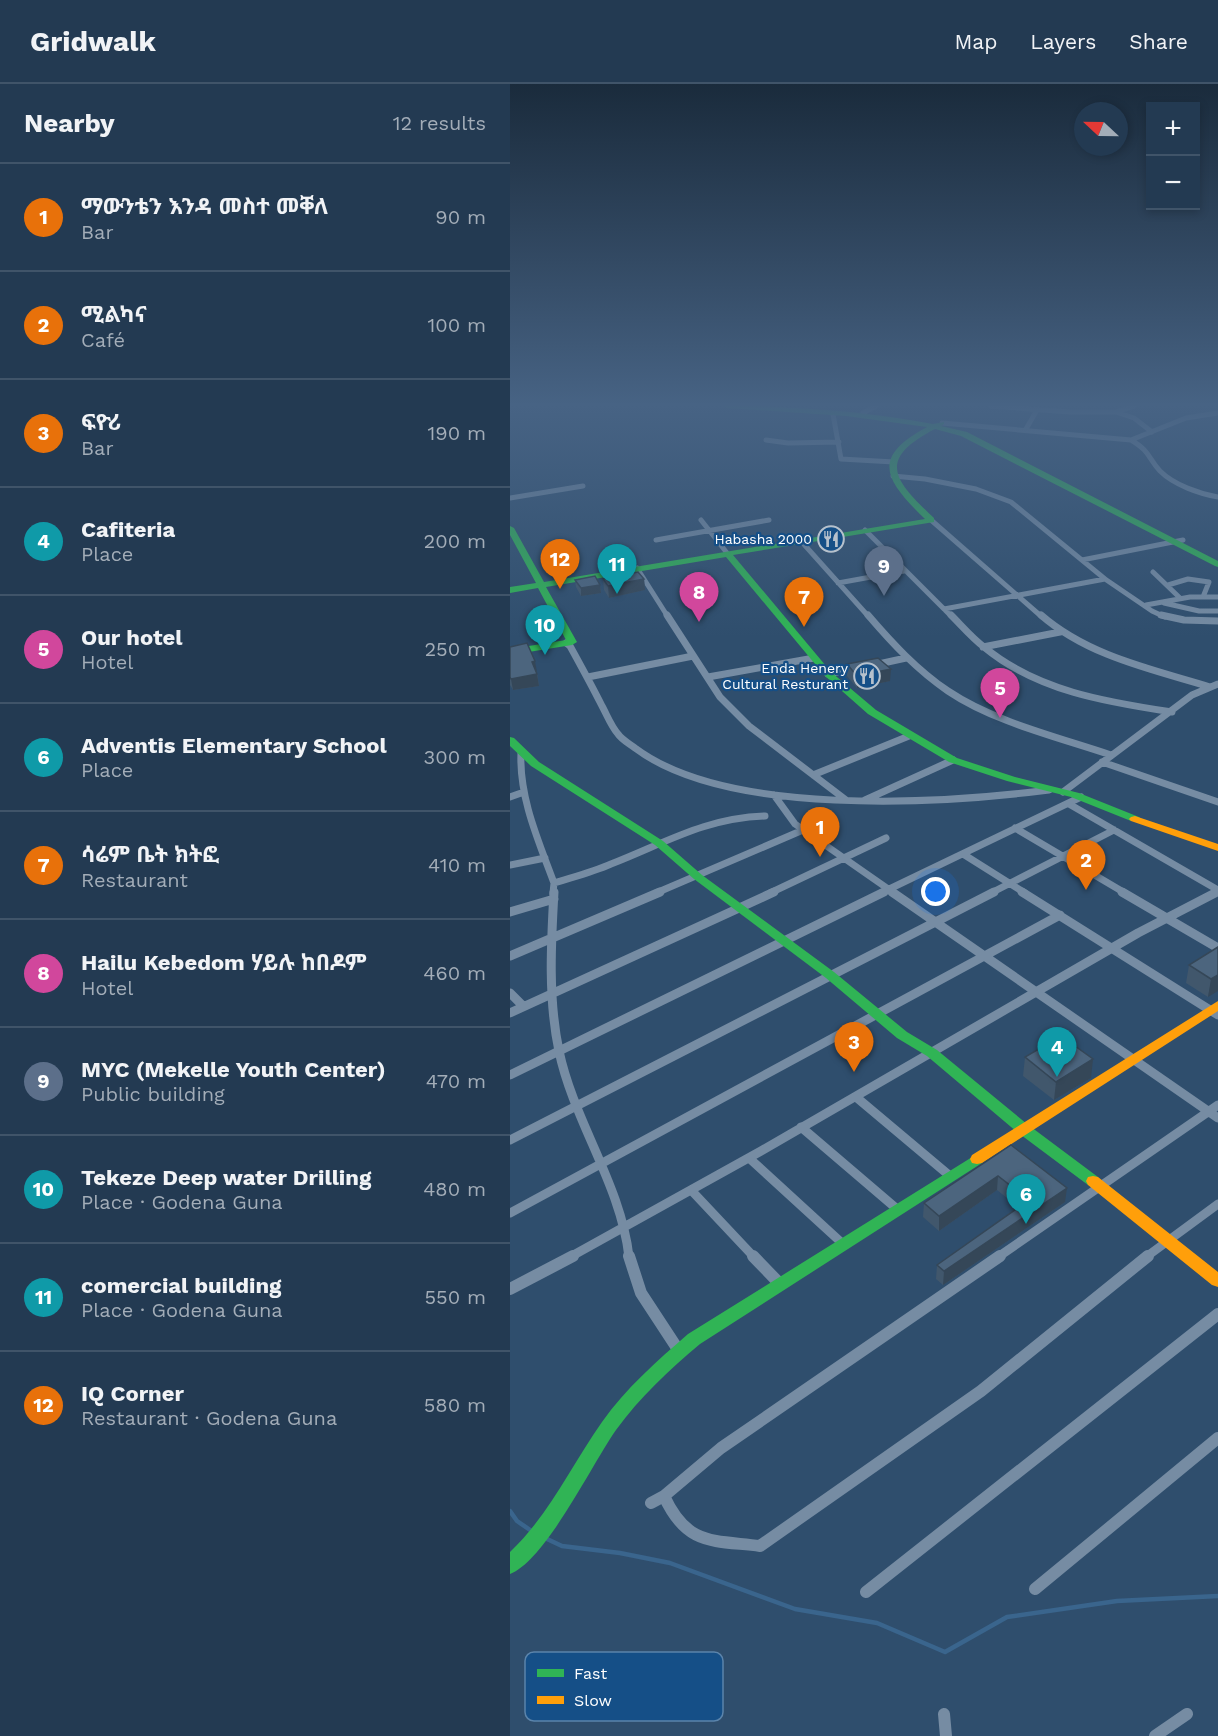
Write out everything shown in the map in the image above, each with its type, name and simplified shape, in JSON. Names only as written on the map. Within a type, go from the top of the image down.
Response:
[{"type":"street","points":[[897,483],[903,492],[931,520],[1060,632],[1103,654],[1210,687]]},
{"type":"street","points":[[946,483],[976,489],[1011,502],[1105,579],[1120,586],[1157,614],[1217,622]]},
{"type":"street","points":[[1064,483],[1218,564]]},
{"type":"street","points":[[1179,483],[1202,494],[1218,497]]},
{"type":"street","points":[[510,498],[583,486]]},
{"type":"street","points":[[701,520],[828,674],[872,712],[909,736],[953,760],[1049,790],[1064,792],[1105,809],[1218,848]]},
{"type":"street","points":[[656,540],[769,520]]},
{"type":"street","points":[[510,590],[931,520]]},
{"type":"street","points":[[510,528],[513,547],[537,585],[618,735],[650,759],[702,779],[774,795],[847,801],[1000,796],[1049,790]]},
{"type":"street","points":[[866,531],[904,571],[983,646],[1016,670],[1069,693],[1099,701],[1172,712]]},
{"type":"street","points":[[801,541],[906,658],[948,691],[985,711],[1111,755]]},
{"type":"street","points":[[1082,560],[1178,541],[1218,557]]},
{"type":"street","points":[[637,568],[720,697],[749,726],[847,801]]},
{"type":"street","points":[[838,583],[904,571]]},
{"type":"street","points":[[1153,572],[1180,598]]},
{"type":"street","points":[[944,609],[1105,579]]},
{"type":"street","points":[[1168,585],[1184,579],[1205,580],[1209,582],[1203,597]]},
{"type":"street","points":[[1146,605],[1180,598],[1218,597]]},
{"type":"street","points":[[1163,603],[1199,611],[1218,611]]},
{"type":"street","points":[[1190,620],[1199,611]]},
{"type":"street","points":[[983,646],[1060,632]]},
{"type":"street","points":[[510,646],[568,641]]},
{"type":"street","points":[[510,652],[568,641]]},
{"type":"street","points":[[588,677],[693,656]]},
{"type":"street","points":[[708,677],[814,658]]},
{"type":"street","points":[[828,674],[906,658]]},
{"type":"street","points":[[1064,792],[1192,695],[1218,684]]},
{"type":"street","points":[[813,775],[909,736]]},
{"type":"street","points":[[510,740],[522,753],[631,827],[659,843],[698,877],[830,975],[902,1035],[932,1053],[1022,1128],[1101,1187],[1218,1281]]},
{"type":"street","points":[[522,753],[520,772],[524,792],[554,883],[551,938],[552,994],[559,1051],[577,1105],[626,1228],[630,1262],[641,1293],[679,1351]]},
{"type":"street","points":[[862,801],[953,760]]},
{"type":"street","points":[[1102,762],[1218,802]]},
{"type":"street","points":[[510,797],[524,792]]},
{"type":"street","points":[[774,795],[795,824],[803,830],[1218,1118]]},
{"type":"street","points":[[510,1075],[783,940],[1081,798]]},
{"type":"street","points":[[1069,804],[1218,891]]},
{"type":"street","points":[[554,883],[609,865],[698,825],[722,818],[765,816]]},
{"type":"street","points":[[1015,828],[1218,948]]},
{"type":"street","points":[[510,956],[803,830]]},
{"type":"street","points":[[510,1140],[1114,830]]},
{"type":"street","points":[[510,1013],[886,838]]},
{"type":"street","points":[[510,1565],[533,1544],[548,1524],[606,1431],[622,1410],[679,1351],[779,1283],[1022,1128],[1133,1058],[1216,1010],[963,854]]},
{"type":"street","points":[[510,865],[545,858]]},
{"type":"street","points":[[510,1289],[626,1228],[1114,949],[1166,916],[1218,891]]},
{"type":"street","points":[[510,912],[554,899]]},
{"type":"street","points":[[510,1213],[1060,915]]},
{"type":"street","points":[[510,993],[523,1006]]},
{"type":"street","points":[[856,1097],[950,1176]]},
{"type":"street","points":[[651,1503],[664,1496],[721,1448],[1218,1105]]},
{"type":"street","points":[[801,1127],[897,1209]]},
{"type":"street","points":[[749,1158],[843,1244]]},
{"type":"street","points":[[691,1190],[779,1283]]},
{"type":"street","points":[[664,1496],[670,1510],[696,1536],[702,1539],[760,1546],[981,1391],[1167,1240],[1218,1204]]},
{"type":"street","points":[[866,1592],[1218,1314]]},
{"type":"street","points":[[1035,1589],[1218,1438]]},
{"type":"street","points":[[944,1714],[946,1736]]},
{"type":"street","points":[[1155,1736],[1188,1714]]},
{"type":"building","points":[[638,572],[644,579],[608,586],[603,579]]},
{"type":"building","points":[[595,576],[600,585],[581,588],[575,580]]},
{"type":"building","points":[[527,643],[535,661],[532,662],[537,674],[511,679],[510,647]]},
{"type":"building","points":[[878,658],[891,669],[857,676],[847,664]]},
{"type":"building","points":[[1218,947],[1218,975],[1211,979],[1189,965]]},
{"type":"building","points":[[1061,1036],[1093,1059],[1056,1082],[1025,1057]]},
{"type":"building","points":[[1011,1145],[1067,1188],[944,1271],[937,1265],[1029,1200],[998,1176],[939,1216],[924,1203]]},
{"type":"waterway","points":[[510,1511],[517,1521],[533,1532]]},
{"type":"waterway","points":[[547,1539],[562,1546],[620,1553],[670,1563],[795,1609],[877,1623],[945,1652],[1007,1617],[1117,1601],[1218,1596]]},
{"type":"traffic: fast","points":[[897,483],[931,520]]},
{"type":"traffic: fast","points":[[1060,483],[1218,564]]},
{"type":"traffic: fast","points":[[510,590],[931,520]]},
{"type":"traffic: fast","points":[[510,528],[572,642],[510,652]]},
{"type":"traffic: fast","points":[[727,553],[828,674],[872,712],[953,760],[1011,779],[1075,795],[1135,819]]},
{"type":"traffic: fast","points":[[510,740],[535,764],[659,843],[698,877],[830,975],[902,1035],[932,1053],[1022,1128],[1093,1181]]},
{"type":"traffic: fast","points":[[510,1565],[549,1521],[620,1411],[643,1385],[681,1350],[694,1339],[977,1159]]},
{"type":"traffic: slow","points":[[1135,819],[1218,848]]},
{"type":"traffic: slow","points":[[977,1159],[1218,1005]]},
{"type":"traffic: slow","points":[[1093,1181],[1218,1281]]},
{"type":"place","name":"Habasha 2000","points":[[831,539]]},
{"type":"place","name":"IQ Corner","points":[[560,589]]},
{"type":"place","name":"comercial building","points":[[617,594]]},
{"type":"place","name":"MYC (Mekelle Youth Center)","points":[[884,596]]},
{"type":"place","name":"Hailu Kebedom ሃይሉ ከበዶም","points":[[699,622]]},
{"type":"place","name":"ሳሬም ቤት ክትፎ","points":[[804,627]]},
{"type":"place","name":"Tekeze Deep water Drilling","points":[[545,655]]},
{"type":"place","name":"Enda Henery Cultural Resturant","points":[[867,676]]},
{"type":"place","name":"Our hotel","points":[[1000,718]]},
{"type":"place","name":"ማውንቴን እንዳ መስተ መቐለ","points":[[820,857]]},
{"type":"place","name":"ሚልካና","points":[[1086,890]]},
{"type":"place","name":"ፍዮሪ","points":[[854,1072]]},
{"type":"place","name":"Cafiteria","points":[[1057,1077]]},
{"type":"place","name":"Adventis Elementary School","points":[[1026,1224]]}]
